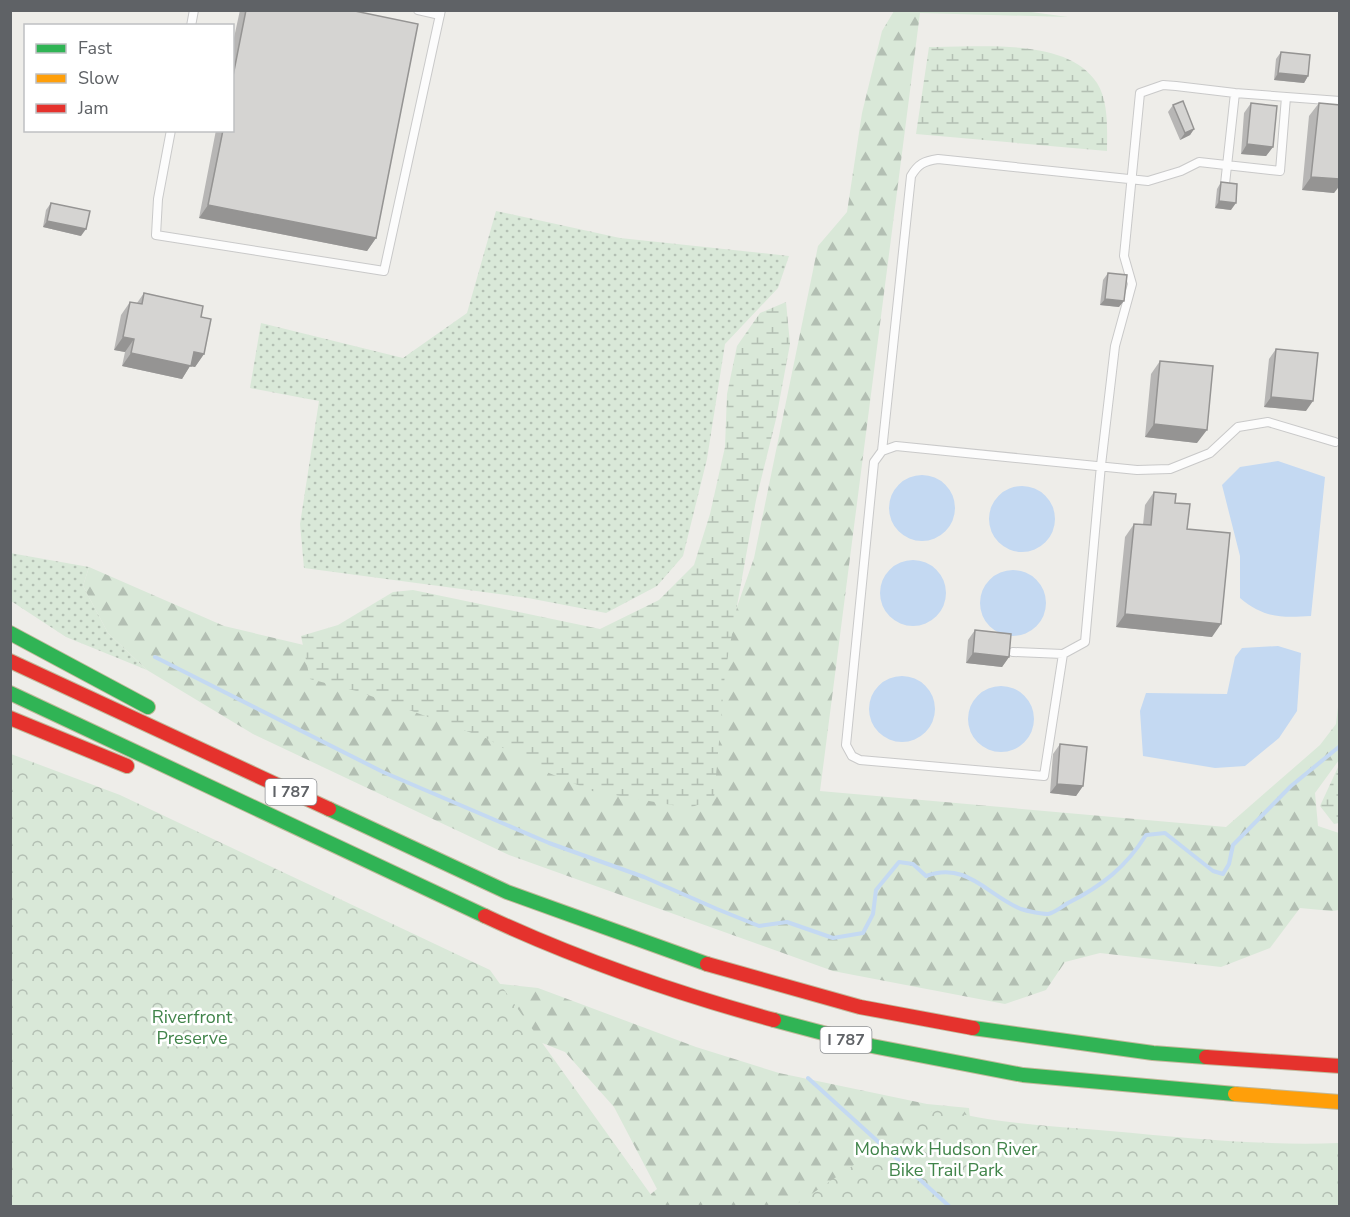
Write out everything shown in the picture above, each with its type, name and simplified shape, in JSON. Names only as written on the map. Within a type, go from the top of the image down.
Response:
[{"type":"highway","points":[[10,633],[158,712]]},
{"type":"highway","name":"I 787","points":[[10,661],[489,884],[663,950],[753,979],[910,1018],[1094,1046],[1340,1066]]},
{"type":"highway","name":"I 787","points":[[10,693],[380,868],[572,954],[705,1001],[817,1033],[1023,1075],[1127,1086],[1340,1102]]},
{"type":"highway","points":[[10,718],[136,770]]},
{"type":"highway","points":[[249,756],[506,880],[575,917]]},
{"type":"highway","points":[[169,784],[264,827],[380,868]]},
{"type":"lane","points":[[171,132],[158,199],[156,235],[384,271],[441,13],[418,10]]},
{"type":"lane","points":[[1013,652],[1063,654],[1085,642],[1101,465],[1115,346],[1132,284],[1124,256],[1140,93],[1163,85],[1340,101]]},
{"type":"lane","points":[[1225,184],[1235,93]]},
{"type":"lane","points":[[1063,654],[1044,776],[860,760],[852,756],[846,745],[874,462],[882,451],[911,176],[916,166],[926,160],[938,159],[1148,181],[1181,171],[1199,162],[1280,171],[1286,97]]},
{"type":"lane","points":[[882,451],[896,446],[1137,470],[1170,469],[1210,453],[1238,427],[1268,422],[1335,441]]},
{"type":"green space","points":[[894,11],[1024,11],[1068,17],[920,13],[820,791],[1226,827],[1320,745],[1336,724],[1339,698],[1339,760],[1315,793],[1318,826],[1339,833],[1339,910],[1300,908],[1270,948],[1221,967],[1100,953],[1065,962],[1046,990],[1005,1004],[833,971],[509,855],[253,734],[147,670],[108,633],[83,586],[89,567],[224,626],[325,650],[707,693],[754,558],[818,246],[847,212],[862,113],[882,31]]},
{"type":"green space","points":[[996,46],[1044,51],[1065,58],[1083,68],[1097,83],[1104,99],[1107,151],[916,134],[929,47]]},
{"type":"green space","points":[[496,211],[620,238],[789,256],[778,288],[725,344],[707,459],[683,556],[657,586],[606,613],[528,598],[304,568],[300,524],[319,401],[250,388],[261,323],[403,358],[467,313]]},
{"type":"green space","points":[[786,302],[790,344],[776,419],[756,500],[725,673],[714,799],[689,808],[592,791],[537,768],[488,739],[360,692],[310,679],[301,636],[338,625],[393,592],[413,590],[600,629],[659,600],[694,565],[710,514],[725,447],[727,394],[737,346],[760,313]]},
{"type":"green space","points":[[10,553],[89,567],[83,586],[108,633],[147,670],[66,637],[11,601]]},
{"type":"green space","name":"Riverfront Preserve","points":[[11,754],[120,795],[490,970],[659,1206],[11,1206]]},
{"type":"green space","points":[[1339,765],[1339,823],[1334,824],[1320,806]]},
{"type":"green space","points":[[475,981],[538,988],[696,1047],[779,1073],[927,1104],[969,1108],[974,1158],[1016,1206],[636,1206],[657,1189],[614,1107],[565,1052],[512,1031]]},
{"type":"green space","name":"Mohawk Hudson River Bike Trail Park","points":[[937,1108],[980,1118],[1045,1126],[1224,1141],[1339,1143],[1339,1206],[794,1206]]},
{"type":"water","points":[[1278,461],[1325,477],[1311,616],[1291,617],[1265,613],[1240,598],[1240,556],[1222,485],[1240,467]]},
{"type":"water","points":[[922,475],[934,478],[945,485],[952,496],[955,508],[952,520],[945,531],[934,538],[922,541],[910,538],[899,531],[892,520],[889,508],[892,496],[899,485],[910,478]]},
{"type":"water","points":[[1022,486],[1034,489],[1045,496],[1052,507],[1055,519],[1052,531],[1045,542],[1034,549],[1022,552],[1010,549],[999,542],[992,531],[989,519],[992,507],[999,496],[1010,489]]},
{"type":"water","points":[[913,560],[925,563],[936,570],[943,581],[946,593],[943,605],[936,616],[925,623],[913,626],[901,623],[890,616],[883,605],[880,593],[883,581],[890,570],[901,563]]},
{"type":"water","points":[[1013,570],[1025,573],[1036,580],[1043,591],[1046,603],[1043,615],[1036,626],[1025,633],[1013,636],[1001,633],[990,626],[983,615],[980,603],[983,591],[990,580],[1001,573]]},
{"type":"water","points":[[1278,646],[1301,653],[1297,711],[1279,738],[1245,766],[1215,768],[1143,756],[1140,711],[1146,693],[1227,694],[1235,657],[1242,648]]},
{"type":"water","points":[[902,676],[914,679],[925,686],[932,697],[935,709],[932,721],[925,732],[914,739],[902,742],[890,739],[879,732],[872,721],[869,709],[872,697],[879,686],[890,679]]},
{"type":"water","points":[[1001,686],[1013,689],[1024,696],[1031,707],[1034,719],[1031,731],[1024,742],[1013,749],[1001,752],[989,749],[978,742],[971,731],[968,719],[971,707],[978,696],[989,689]]},
{"type":"building","points":[[246,10],[350,10],[418,24],[376,238],[208,205],[223,132],[234,132],[234,71]]},
{"type":"building","points":[[1281,52],[1310,55],[1308,76],[1278,73]]},
{"type":"building","points":[[1183,101],[1194,129],[1185,133],[1173,105]]},
{"type":"building","points":[[1251,103],[1277,106],[1273,147],[1247,144]]},
{"type":"building","points":[[1319,103],[1340,105],[1340,179],[1311,177]]},
{"type":"building","points":[[1221,182],[1237,184],[1236,203],[1219,201]]},
{"type":"building","points":[[51,203],[90,211],[86,229],[47,221]]},
{"type":"building","points":[[1108,273],[1127,275],[1124,301],[1105,299]]},
{"type":"building","points":[[144,293],[203,306],[201,317],[211,319],[204,354],[194,352],[191,366],[131,353],[134,339],[123,337],[130,302],[142,304]]},
{"type":"building","points":[[1276,349],[1318,353],[1313,401],[1271,397]]},
{"type":"building","points":[[1160,361],[1213,366],[1207,430],[1154,424]]},
{"type":"building","points":[[1154,492],[1176,494],[1175,503],[1190,504],[1187,529],[1230,533],[1221,624],[1125,614],[1134,524],[1151,525]]},
{"type":"building","points":[[975,630],[1011,634],[1009,657],[973,653]]},
{"type":"building","points":[[1060,744],[1087,747],[1083,786],[1057,784]]},
{"type":"waterway","points":[[155,657],[383,772],[549,843],[644,877],[759,926],[787,922],[833,938],[863,933],[873,914],[876,890],[899,862],[913,864],[926,876],[940,873],[965,876],[1021,909],[1048,914],[1092,890],[1112,875],[1130,857],[1146,835],[1165,833],[1213,871],[1223,874],[1229,864],[1233,845],[1291,786],[1340,746]]},
{"type":"waterway","points":[[808,1078],[949,1206]]},
{"type":"traffic: fast","points":[[10,633],[148,707]]},
{"type":"traffic: fast","points":[[10,693],[485,916]]},
{"type":"traffic: fast","points":[[329,809],[507,892],[707,964]]},
{"type":"traffic: fast","points":[[774,1020],[872,1046],[1023,1075],[1235,1094]]},
{"type":"traffic: fast","points":[[973,1028],[1153,1053],[1206,1057]]},
{"type":"traffic: slow","points":[[1235,1094],[1340,1102]]},
{"type":"traffic: jam","points":[[10,661],[329,809]]},
{"type":"traffic: jam","points":[[10,718],[127,766]]},
{"type":"traffic: jam","points":[[485,916],[555,947],[627,974],[774,1020]]},
{"type":"traffic: jam","points":[[707,964],[860,1007],[973,1028]]},
{"type":"traffic: jam","points":[[1206,1057],[1340,1066]]}]
